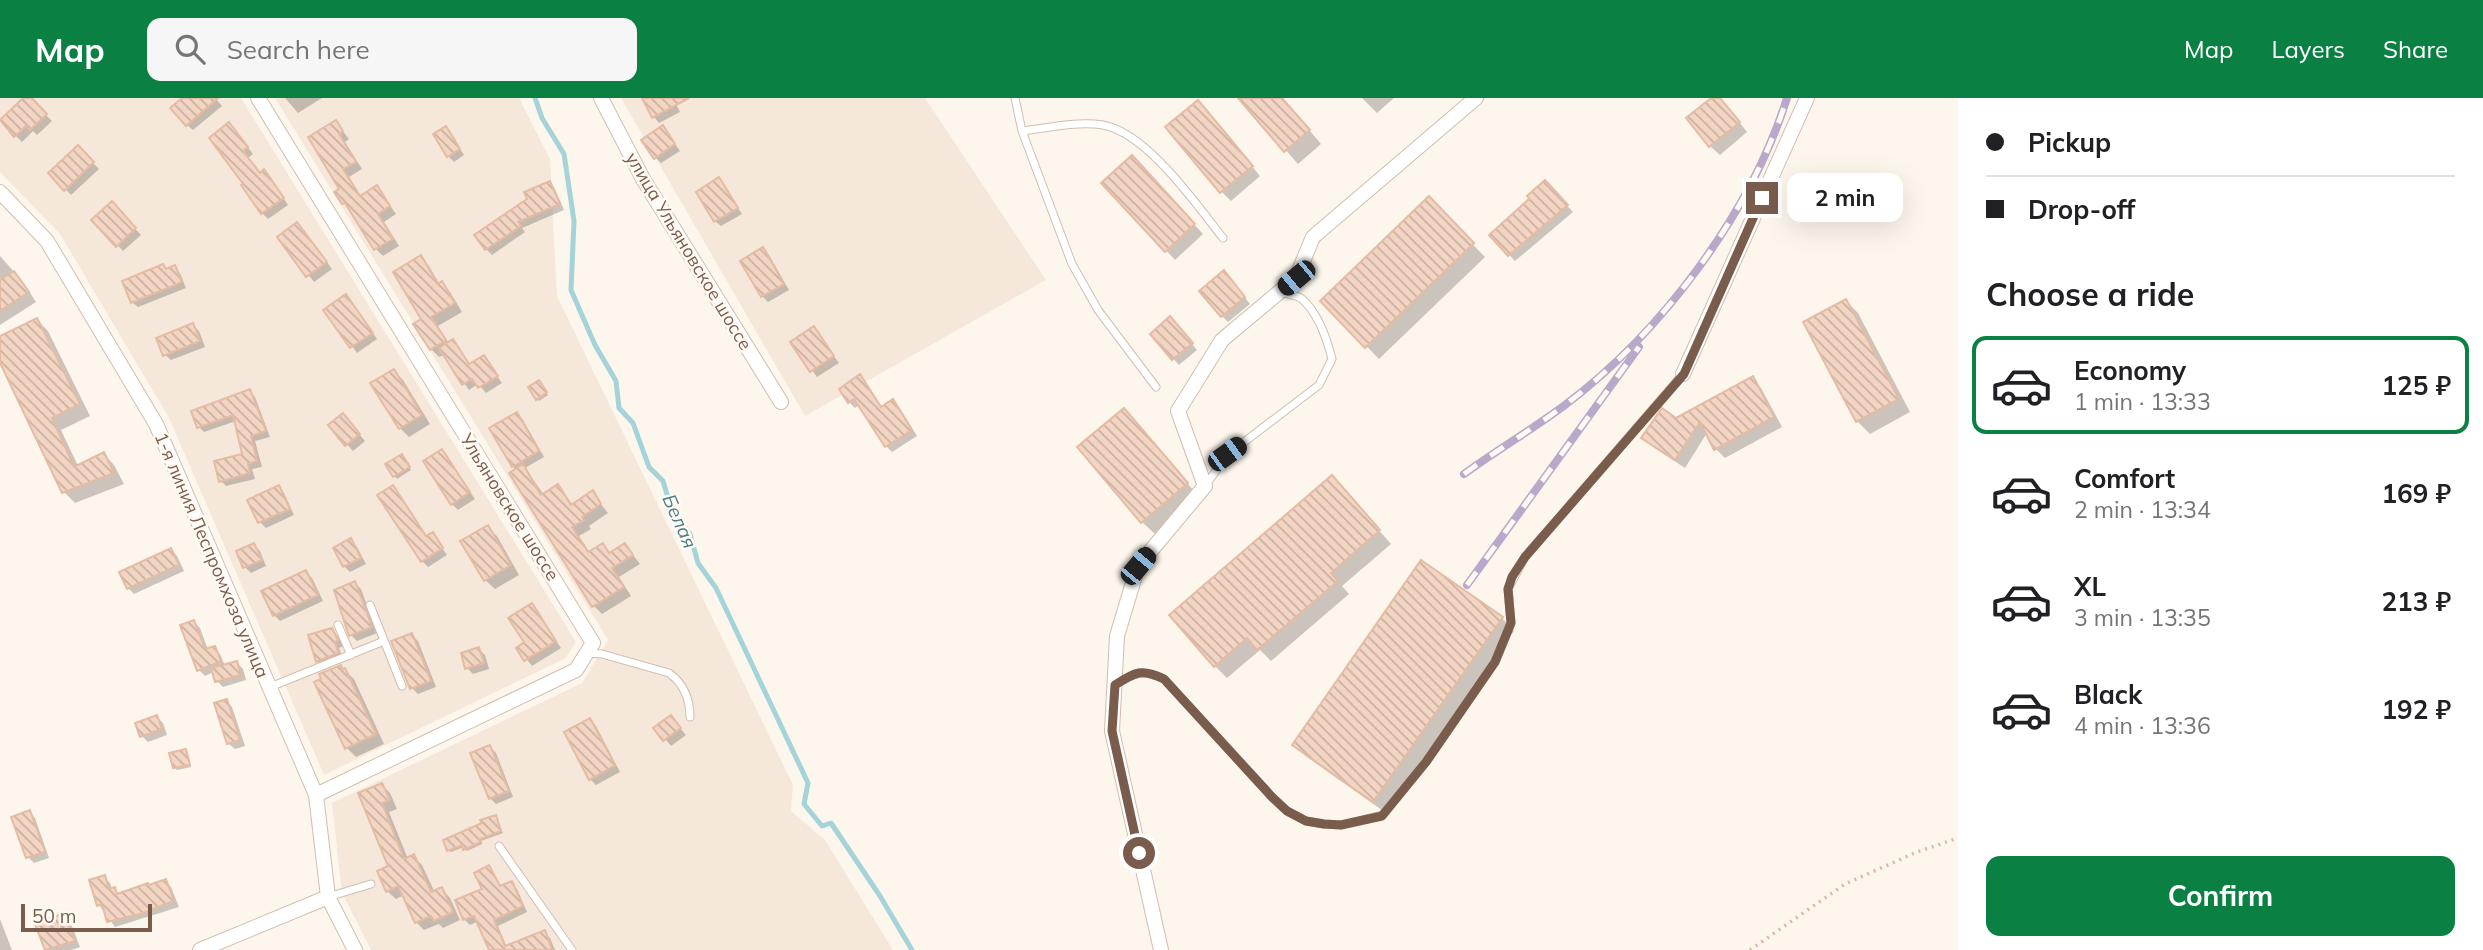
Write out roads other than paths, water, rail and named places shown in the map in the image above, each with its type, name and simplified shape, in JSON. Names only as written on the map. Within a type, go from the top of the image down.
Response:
[{"type":"street","name":"Ульяновское шоссе","points":[[258,98],[593,643],[587,653]]},
{"type":"street","name":"улица Ульяновское шоссе","points":[[601,98],[643,179],[781,402]]},
{"type":"street","points":[[1161,950],[1112,731],[1118,636],[1138,566],[1205,486],[1178,411],[1222,340],[1296,278],[1313,237],[1476,98]]},
{"type":"street","points":[[1684,374],[1807,98]]},
{"type":"street","name":"1-я линия Леспромхоза улица","points":[[0,192],[47,242],[156,424],[316,795],[328,897],[355,950]]},
{"type":"street","points":[[316,795],[576,670],[587,653]]},
{"type":"street","points":[[200,950],[328,897]]},
{"type":"lane","points":[[1015,98],[1022,131],[1072,264],[1098,310],[1156,387]]},
{"type":"lane","points":[[1022,131],[1080,123],[1106,125],[1133,138],[1169,171],[1223,238]]},
{"type":"lane","points":[[1205,486],[1227,454],[1319,385],[1332,359],[1327,339],[1311,311],[1301,298],[1280,291]]},
{"type":"lane","points":[[1115,685],[1133,674],[1147,672],[1164,679],[1272,797],[1287,811],[1306,821],[1341,825],[1382,816],[1433,752],[1495,662],[1511,623],[1508,589],[1525,557],[1684,374]]},
{"type":"lane","points":[[370,605],[402,686]]},
{"type":"lane","points":[[338,625],[351,655]]},
{"type":"lane","points":[[270,688],[384,641]]},
{"type":"lane","points":[[587,653],[602,654],[676,678],[690,705],[690,717]]},
{"type":"lane","points":[[499,846],[572,950]]},
{"type":"lane","points":[[328,897],[371,884]]},
{"type":"waterway","name":"Белая","points":[[535,98],[542,118],[564,154],[574,221],[571,290],[595,345],[616,381],[619,408],[633,423],[649,467],[663,481],[671,508],[690,534],[698,563],[716,588],[808,783],[804,804],[822,826],[831,823],[912,950]]},
{"type":"railway","points":[[1464,474],[1553,414],[1601,376],[1668,306],[1727,226],[1751,184],[1787,98]]},
{"type":"railway","points":[[1467,585],[1639,347]]}]
